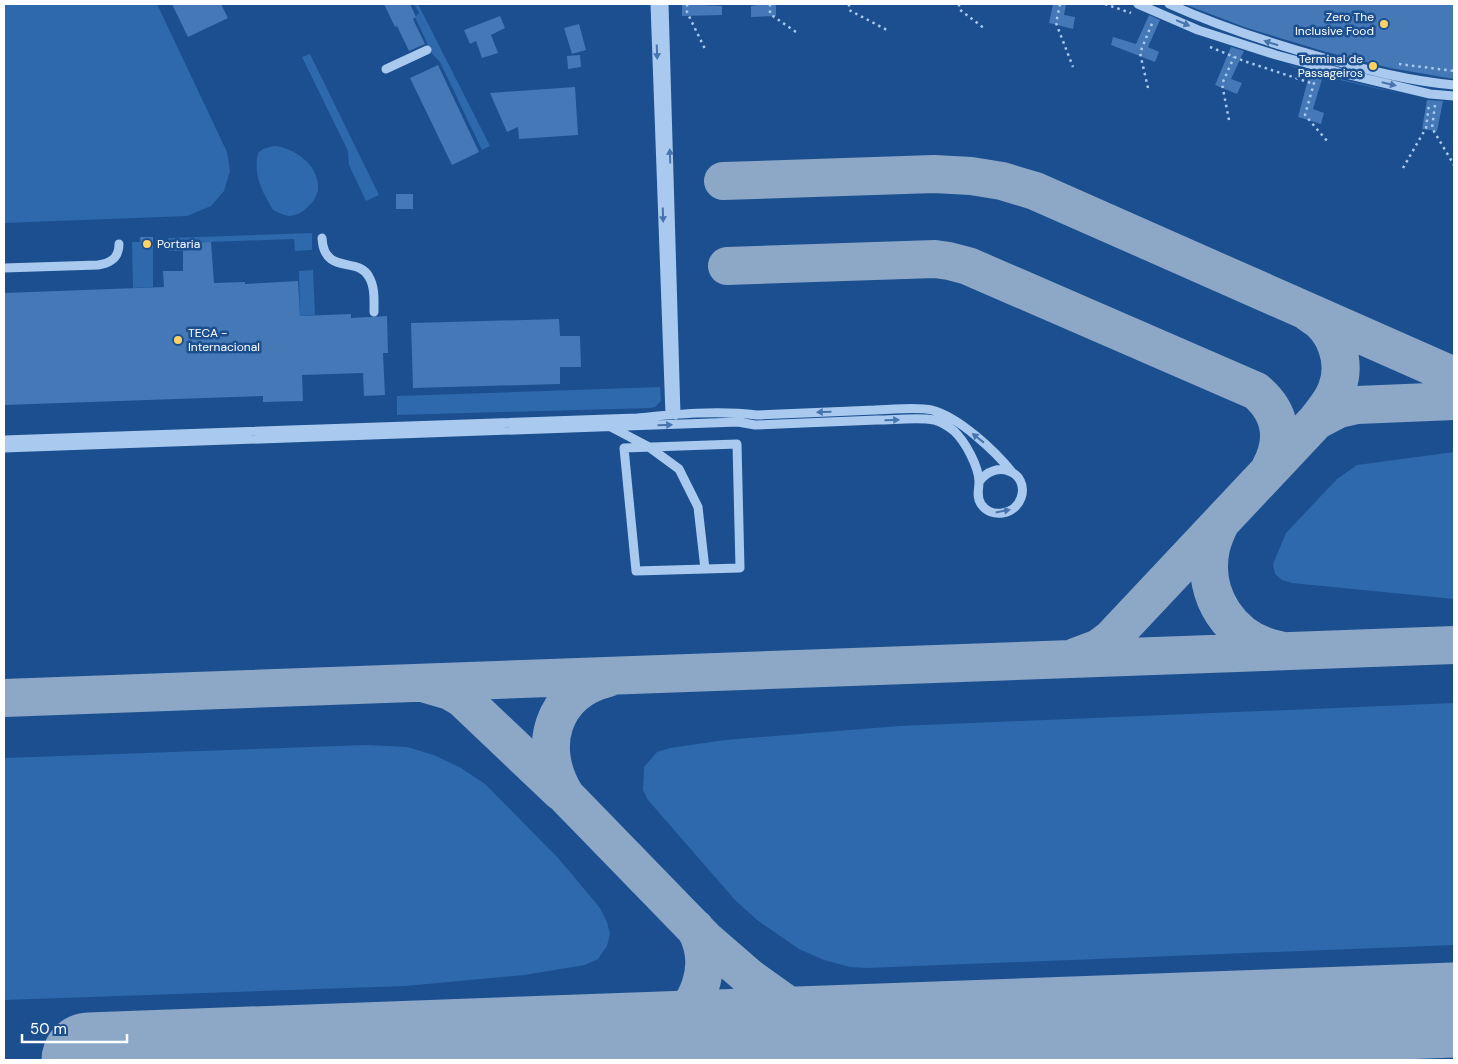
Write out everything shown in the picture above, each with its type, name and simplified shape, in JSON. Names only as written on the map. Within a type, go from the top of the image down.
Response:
[{"type":"lane","points":[[655,4],[673,415]]},
{"type":"lane","points":[[664,4],[673,415]]},
{"type":"lane","points":[[1138,4],[1198,30],[1319,67],[1430,94],[1454,96]]},
{"type":"lane","points":[[1169,4],[1213,23],[1276,45],[1364,70],[1422,82],[1454,85]]},
{"type":"lane","points":[[386,69],[426,50]]},
{"type":"lane","points":[[322,238],[322,244],[330,259],[364,269],[369,276],[374,289],[374,312]]},
{"type":"lane","points":[[4,268],[107,263],[115,258],[119,252],[118,244]]},
{"type":"lane","points":[[4,440],[637,418],[673,415],[738,413],[757,415],[931,409],[951,418],[998,455],[1018,478],[1022,492],[1020,500],[1010,511],[994,513],[987,510],[981,504],[978,497],[979,482],[974,460],[961,439],[954,432],[934,420],[905,419],[755,425],[738,422],[4,448]]},
{"type":"lane","points":[[610,427],[649,447],[679,470],[698,507],[704,569]]},
{"type":"lane","points":[[737,444],[740,568],[636,571],[624,448],[649,447],[737,444]]},
{"type":"lane","points":[[979,482],[982,476],[993,470],[1000,468],[1012,472]]},
{"type":"path","points":[[687,4],[687,12],[706,50]]},
{"type":"path","points":[[770,4],[770,14],[796,32]]},
{"type":"path","points":[[849,4],[849,10],[887,30]]},
{"type":"path","points":[[959,4],[959,9],[985,29]]},
{"type":"path","points":[[1060,4],[1056,23],[1073,67]]},
{"type":"path","points":[[1148,88],[1140,53],[1157,12]]},
{"type":"path","points":[[1396,63],[1454,71]]},
{"type":"path","points":[[1319,67],[1305,115],[1328,142]]},
{"type":"path","points":[[1222,84],[1229,120]]},
{"type":"path","points":[[1403,168],[1426,128]]},
{"type":"path","points":[[1432,128],[1454,165]]},
{"type":"shaded area","points":[[4,4],[157,4],[227,152],[230,171],[224,191],[211,206],[187,216],[4,223]]},
{"type":"shaded area","points":[[414,4],[418,4],[490,146],[482,150],[440,62],[432,54],[415,17],[419,13]]},
{"type":"shaded area","points":[[310,54],[379,195],[366,201],[349,165],[348,151],[302,57]]},
{"type":"shaded area","points":[[274,146],[290,150],[304,159],[315,173],[318,181],[315,198],[308,207],[293,216],[286,216],[273,210],[265,196],[258,176],[258,153],[263,149]]},
{"type":"shaded area","points":[[312,233],[312,250],[295,251],[294,239],[183,243],[183,251],[169,251],[168,238]]},
{"type":"shaded area","points":[[132,242],[141,242],[141,248],[153,248],[153,287],[133,288]]},
{"type":"shaded area","points":[[313,270],[315,315],[300,316],[299,271]]},
{"type":"shaded area","points":[[660,387],[661,401],[655,407],[650,408],[397,415],[397,396]]},
{"type":"shaded area","points":[[1454,452],[1454,599],[1292,583],[1282,580],[1275,574],[1273,564],[1286,533],[1337,479],[1357,465]]},
{"type":"shaded area","points":[[1454,703],[1454,945],[866,968],[850,967],[824,960],[799,949],[757,920],[735,900],[648,800],[643,790],[644,767],[657,752],[670,748],[725,740],[899,726]]},
{"type":"shaded area","points":[[366,745],[407,747],[434,755],[461,768],[485,784],[559,859],[600,908],[607,922],[610,934],[607,946],[598,959],[585,965],[524,975],[406,986],[4,1000],[4,758]]},
{"type":"building","points":[[172,4],[221,4],[228,18],[188,37]]},
{"type":"building","points":[[384,4],[410,4],[416,17],[413,19],[425,44],[409,51]]},
{"type":"building","points":[[682,4],[722,6],[722,15],[682,16]]},
{"type":"building","points":[[776,4],[776,16],[751,17],[751,6]]},
{"type":"building","points":[[1053,4],[1066,4],[1064,15],[1075,17],[1073,29],[1049,23]]},
{"type":"building","points":[[1184,4],[1454,4],[1454,79],[1390,68],[1326,52],[1247,28]]},
{"type":"building","points":[[1149,15],[1160,20],[1148,47],[1159,52],[1155,62],[1111,45],[1113,37],[1136,44]]},
{"type":"building","points":[[500,16],[505,28],[491,35],[498,53],[482,58],[476,41],[470,44],[464,30]]},
{"type":"building","points":[[579,24],[586,50],[572,54],[564,28]]},
{"type":"building","points":[[1231,47],[1244,51],[1231,79],[1242,83],[1237,94],[1215,85]]},
{"type":"building","points":[[580,55],[581,67],[568,69],[567,56]]},
{"type":"building","points":[[1285,64],[1406,95],[1323,76],[1313,109],[1324,113],[1321,124],[1298,117],[1310,72]]},
{"type":"building","points":[[438,65],[479,152],[452,165],[410,78]]},
{"type":"building","points":[[575,87],[578,135],[519,139],[518,127],[507,132],[490,93]]},
{"type":"building","points":[[1427,100],[1443,101],[1437,131],[1422,129]]},
{"type":"building","points":[[396,194],[413,194],[413,209],[396,209]]},
{"type":"building","name":"Portaria","points":[[140,237],[153,237],[153,248],[141,248]]},
{"type":"building","name":"TECA - Internacional","points":[[211,242],[214,283],[245,282],[245,284],[298,281],[300,316],[351,314],[351,318],[387,316],[388,353],[383,353],[385,395],[364,396],[363,373],[302,375],[303,401],[263,402],[263,396],[4,405],[4,293],[164,287],[163,271],[183,271],[183,243]]},
{"type":"building","points":[[559,319],[560,336],[580,336],[581,367],[560,367],[560,384],[413,388],[411,323]]},
{"type":"taxiway","points":[[723,181],[934,174],[971,176],[1002,181],[1035,191],[1454,376]]},
{"type":"taxiway","points":[[727,266],[935,259],[968,266],[1256,391],[1271,408],[1278,426],[1278,447],[1270,468]]},
{"type":"taxiway","points":[[1310,314],[1319,320],[1332,336],[1337,346],[1341,367],[1335,393],[1316,421]]},
{"type":"taxiway","points":[[1075,657],[1099,648],[1111,639],[1316,421],[1339,409],[1357,405],[1454,401]]},
{"type":"taxiway","points":[[1221,522],[1211,548],[1209,566],[1215,599],[1223,613],[1247,637],[1262,645],[1279,650]]},
{"type":"taxiway","points":[[4,698],[1454,645]]},
{"type":"taxiway","points":[[608,678],[589,685],[573,696],[562,709],[554,725],[551,742],[552,760],[557,778],[566,796],[705,939],[750,978],[799,1013],[818,1023],[851,1032]]},
{"type":"taxiway","points":[[426,684],[450,691],[462,698],[561,792]]},
{"type":"taxiway","points":[[626,1041],[650,1035],[676,1022],[694,999],[704,972],[701,942],[695,928]]},
{"type":"taxiway","points":[[792,1060],[819,1040],[851,1032]]},
{"type":"taxiway","points":[[644,1040],[683,1040],[708,1043],[720,1046],[743,1060]]},
{"type":"runway","points":[[89,1060],[1454,1010]]},
{"type":"place","name":"Zero The Inclusive Food","points":[[1384,24]]},
{"type":"place","name":"Terminal de Passageiros","points":[[1373,66]]},
{"type":"place","name":"Portaria","points":[[147,244]]},
{"type":"place","name":"TECA - Internacional","points":[[178,340]]}]
